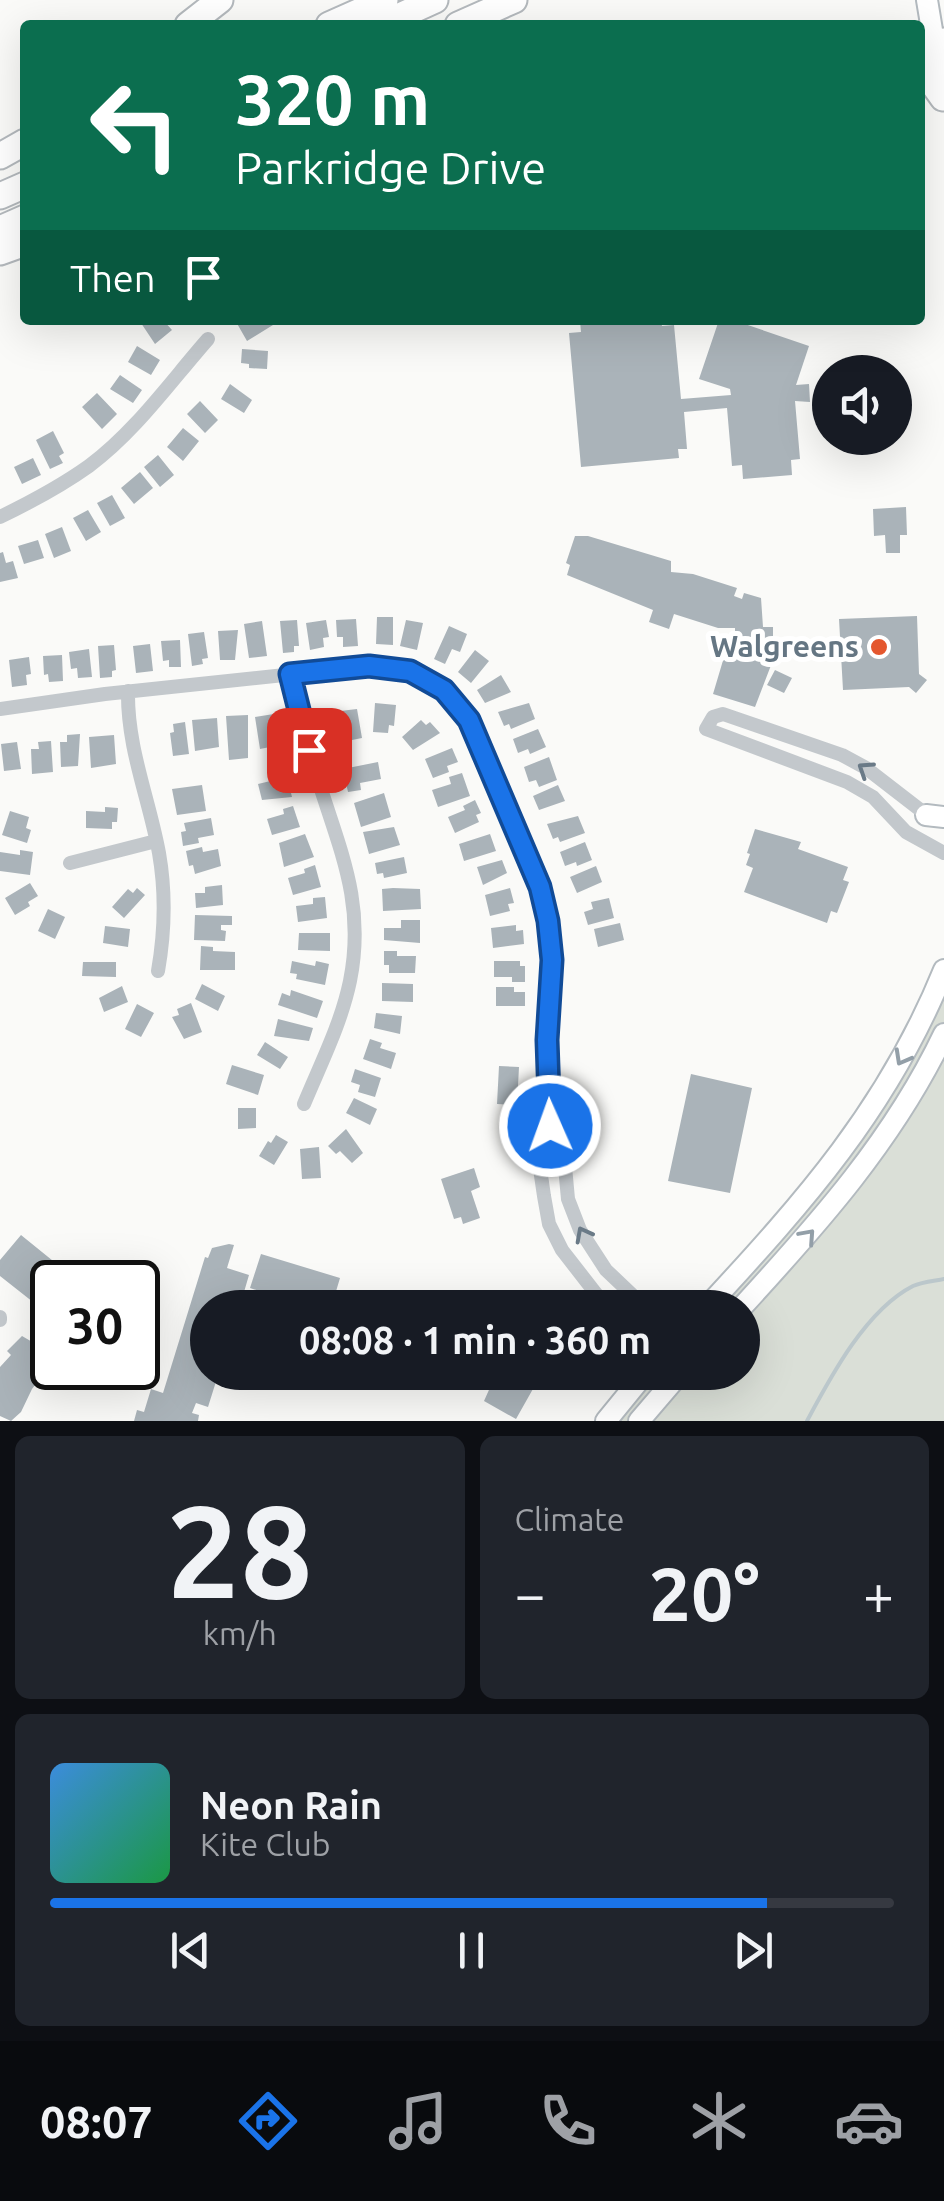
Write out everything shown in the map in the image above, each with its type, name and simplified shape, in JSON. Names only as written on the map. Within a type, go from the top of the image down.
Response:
[{"type":"highway","points":[[194,20],[220,0]]},
{"type":"highway","points":[[340,20],[385,0]]},
{"type":"highway","points":[[391,20],[435,0]]},
{"type":"highway","points":[[469,20],[514,0]]},
{"type":"highway","points":[[925,73],[944,101]]},
{"type":"main road","points":[[927,0],[944,101]]},
{"type":"main road","points":[[723,1290],[797,1209],[857,1132],[920,1026],[944,970]]},
{"type":"main road","points":[[759,1290],[814,1230],[871,1157],[944,1034]]},
{"type":"main road","points":[[606,1421],[627,1390]]},
{"type":"main road","points":[[638,1421],[665,1390]]},
{"type":"street","points":[[0,517],[39,498],[91,464],[147,410],[208,338]]},
{"type":"street","points":[[0,708],[369,666],[410,671],[444,690],[469,720],[540,887],[552,960],[547,1040],[550,1126],[539,1162],[549,1224],[576,1270],[594,1290]]},
{"type":"street","points":[[290,674],[320,787],[347,862],[355,920],[346,998],[304,1104]]},
{"type":"street","points":[[128,691],[128,723],[156,841],[164,906],[158,971]]},
{"type":"street","points":[[938,819],[842,755],[723,714],[713,716],[706,729],[847,782],[873,797],[906,832],[944,853]]},
{"type":"street","points":[[70,863],[156,841]]},
{"type":"street","points":[[550,1126],[564,1156],[568,1198],[580,1230],[606,1270],[627,1290]]},
{"type":"shaded area","points":[[944,962],[944,1421],[613,1421],[634,1390],[760,1390],[760,1290],[714,1290],[805,1187],[904,1059]]},
{"type":"building","points":[[142,325],[168,325],[172,330],[155,344]]},
{"type":"building","points":[[238,325],[273,325],[247,341]]},
{"type":"building","points":[[580,325],[674,325],[681,399],[731,395],[730,389],[699,379],[717,325],[748,325],[809,346],[796,385],[809,384],[810,402],[795,401],[800,459],[791,460],[792,475],[743,479],[742,465],[732,466],[727,408],[684,412],[687,449],[678,449],[679,458],[581,467],[569,333],[581,332]]},
{"type":"building","points":[[137,346],[160,360],[151,375],[128,362]]},
{"type":"building","points":[[242,349],[268,351],[267,369],[249,368],[249,364],[241,363]]},
{"type":"building","points":[[120,375],[142,390],[133,403],[110,389]]},
{"type":"building","points":[[230,384],[252,400],[244,413],[221,399]]},
{"type":"building","points":[[97,393],[117,414],[102,429],[82,407]]},
{"type":"building","points":[[200,401],[218,420],[205,433],[187,414]]},
{"type":"building","points":[[183,428],[199,441],[183,461],[167,447]]},
{"type":"building","points":[[53,431],[64,453],[59,456],[63,463],[50,469],[36,440]]},
{"type":"building","points":[[158,455],[174,475],[160,487],[144,467]]},
{"type":"building","points":[[33,458],[41,475],[22,484],[14,467]]},
{"type":"building","points":[[140,472],[153,488],[134,504],[121,488]]},
{"type":"building","points":[[112,495],[125,518],[110,526],[97,503]]},
{"type":"building","points":[[906,507],[907,535],[900,535],[900,553],[886,553],[885,535],[874,536],[873,509]]},
{"type":"building","points":[[88,510],[101,532],[86,541],[73,518]]},
{"type":"building","points":[[62,527],[71,551],[54,558],[45,534]]},
{"type":"building","points":[[575,536],[588,536],[671,561],[671,572],[693,574],[737,588],[734,596],[742,599],[744,593],[761,598],[763,627],[773,627],[773,660],[755,707],[713,694],[735,628],[718,628],[674,614],[669,629],[649,622],[653,610],[567,575],[570,565],[566,563]]},
{"type":"building","points":[[38,540],[44,558],[24,564],[18,546]]},
{"type":"building","points":[[3,552],[6,563],[13,561],[18,578],[0,582],[0,553]]},
{"type":"building","name":"Walgreens","points":[[917,616],[919,674],[927,680],[916,693],[909,687],[843,690],[839,619]]},
{"type":"building","points":[[377,617],[393,617],[393,645],[376,644]]},
{"type":"building","points":[[356,619],[358,646],[343,647],[343,637],[337,637],[336,620]]},
{"type":"building","points":[[297,620],[299,646],[294,646],[294,652],[283,653],[280,621]]},
{"type":"building","points":[[326,620],[329,637],[323,638],[324,647],[310,650],[306,623]]},
{"type":"building","points":[[406,620],[423,623],[417,650],[400,646]]},
{"type":"building","points":[[262,621],[267,656],[249,658],[244,624]]},
{"type":"building","points":[[449,626],[467,634],[460,652],[452,649],[445,664],[434,659]]},
{"type":"building","points":[[238,630],[235,660],[220,660],[218,631]]},
{"type":"building","points":[[204,632],[208,658],[202,659],[203,664],[192,666],[188,634]]},
{"type":"building","points":[[180,640],[181,667],[169,667],[169,660],[163,661],[161,641]]},
{"type":"building","points":[[150,644],[153,671],[136,673],[133,646]]},
{"type":"building","points":[[114,645],[116,670],[112,677],[100,678],[98,646]]},
{"type":"building","points":[[89,649],[92,677],[78,678],[77,668],[71,669],[69,652]]},
{"type":"building","points":[[475,650],[489,661],[471,683],[458,672]]},
{"type":"building","points":[[62,655],[63,681],[49,682],[48,674],[44,675],[43,656]]},
{"type":"building","points":[[29,657],[31,674],[26,675],[27,685],[12,687],[9,660]]},
{"type":"building","points":[[775,670],[792,678],[784,693],[767,685]]},
{"type":"building","points":[[501,675],[511,692],[485,703],[477,690]]},
{"type":"building","points":[[375,703],[396,705],[394,726],[389,725],[388,733],[373,732]]},
{"type":"building","points":[[529,703],[535,719],[511,729],[509,724],[504,726],[498,712]]},
{"type":"building","points":[[357,709],[362,738],[337,743],[332,712]]},
{"type":"building","points":[[280,713],[285,744],[260,749],[255,717]]},
{"type":"building","points":[[248,715],[248,758],[229,760],[226,716]]},
{"type":"building","points":[[217,718],[219,747],[195,751],[192,720]]},
{"type":"building","points":[[421,720],[426,725],[430,722],[440,733],[413,750],[402,737]]},
{"type":"building","points":[[185,722],[189,754],[173,756],[173,724]]},
{"type":"building","points":[[538,729],[546,747],[530,754],[528,749],[518,753],[513,739]]},
{"type":"building","points":[[80,734],[78,766],[61,767],[60,742],[67,742],[67,735]]},
{"type":"building","points":[[114,735],[116,764],[91,768],[89,737]]},
{"type":"building","points":[[51,741],[53,772],[32,774],[31,749],[39,749],[38,742]]},
{"type":"building","points":[[17,742],[21,769],[4,771],[1,744]]},
{"type":"building","points":[[452,748],[458,762],[447,766],[449,772],[433,778],[425,759]]},
{"type":"building","points":[[549,757],[557,780],[539,787],[536,780],[529,782],[524,767]]},
{"type":"building","points":[[378,762],[381,779],[360,783],[361,790],[348,792],[343,769]]},
{"type":"building","points":[[462,773],[470,796],[438,807],[432,790],[451,784],[449,777]]},
{"type":"building","points":[[287,777],[292,797],[262,800],[258,784]]},
{"type":"building","points":[[202,785],[206,811],[177,815],[172,789]]},
{"type":"building","points":[[558,785],[565,801],[539,810],[533,796]]},
{"type":"building","points":[[384,793],[391,817],[361,827],[354,803]]},
{"type":"building","points":[[475,800],[481,813],[476,815],[479,822],[455,833],[448,817],[465,810],[463,806]]},
{"type":"building","points":[[293,806],[300,827],[272,835],[267,819],[284,814],[283,809]]},
{"type":"building","points":[[105,807],[118,808],[112,829],[86,828],[86,811],[105,812]]},
{"type":"building","points":[[10,811],[29,817],[27,843],[2,835]]},
{"type":"building","points":[[578,816],[585,833],[560,842],[558,837],[553,839],[547,824]]},
{"type":"building","points":[[211,818],[214,835],[183,846],[184,823]]},
{"type":"building","points":[[394,827],[400,845],[369,854],[363,832]]},
{"type":"building","points":[[755,829],[801,842],[798,849],[848,867],[843,880],[849,882],[837,913],[831,911],[827,923],[744,892],[753,868],[746,865]]},
{"type":"building","points":[[305,834],[314,857],[284,867],[279,843]]},
{"type":"building","points":[[490,834],[496,851],[464,861],[459,844]]},
{"type":"building","points":[[585,842],[592,860],[565,866],[560,852]]},
{"type":"building","points":[[202,847],[203,852],[218,849],[221,866],[195,874],[186,851]]},
{"type":"building","points":[[20,850],[33,852],[30,875],[0,871],[0,852],[20,855]]},
{"type":"building","points":[[404,857],[407,873],[384,878],[383,873],[377,874],[375,863]]},
{"type":"building","points":[[502,860],[507,873],[483,885],[477,867]]},
{"type":"building","points":[[315,865],[321,887],[293,895],[288,878]]},
{"type":"building","points":[[596,866],[602,882],[577,893],[570,877]]},
{"type":"building","points":[[30,883],[38,896],[15,915],[5,898]]},
{"type":"building","points":[[222,885],[223,905],[196,908],[195,893]]},
{"type":"building","points":[[137,888],[145,895],[124,918],[112,907],[128,889],[133,893]]},
{"type":"building","points":[[510,888],[514,903],[508,904],[510,911],[490,916],[485,895]]},
{"type":"building","points":[[382,889],[420,889],[421,909],[383,911]]},
{"type":"building","points":[[325,897],[327,918],[298,922],[296,906],[313,904],[313,898]]},
{"type":"building","points":[[609,898],[614,918],[588,925],[584,912],[593,909],[591,902]]},
{"type":"building","points":[[48,909],[65,917],[55,939],[38,931]]},
{"type":"building","points":[[195,915],[232,916],[232,925],[221,925],[221,930],[226,931],[225,941],[194,940]]},
{"type":"building","points":[[401,920],[420,920],[420,943],[384,940],[384,928],[401,928]]},
{"type":"building","points":[[620,923],[624,940],[598,947],[594,929]]},
{"type":"building","points":[[516,925],[516,931],[523,930],[524,944],[493,948],[491,928]]},
{"type":"building","points":[[105,926],[130,929],[128,947],[103,943]]},
{"type":"building","points":[[299,933],[330,933],[330,951],[298,950]]},
{"type":"building","points":[[201,946],[235,952],[235,970],[200,970]]},
{"type":"building","points":[[384,951],[416,956],[415,973],[389,973],[389,965],[384,965]]},
{"type":"building","points":[[292,961],[315,966],[316,961],[329,964],[325,985],[296,979],[297,974],[290,973]]},
{"type":"building","points":[[494,961],[520,961],[520,966],[525,966],[525,982],[494,977]]},
{"type":"building","points":[[83,962],[116,962],[116,977],[82,976]]},
{"type":"building","points":[[382,983],[413,984],[413,1002],[382,1001]]},
{"type":"building","points":[[202,984],[225,996],[218,1011],[195,999]]},
{"type":"building","points":[[122,986],[128,1002],[104,1012],[99,998]]},
{"type":"building","points":[[496,987],[514,987],[514,992],[525,992],[525,1006],[496,1006]]},
{"type":"building","points":[[291,990],[323,1001],[317,1018],[278,1005],[282,993],[290,996]]},
{"type":"building","points":[[191,1003],[202,1032],[184,1039],[172,1017],[179,1015],[177,1009]]},
{"type":"building","points":[[137,1004],[154,1013],[141,1037],[125,1029]]},
{"type":"building","points":[[376,1013],[402,1016],[400,1034],[374,1028]]},
{"type":"building","points":[[278,1019],[313,1028],[309,1041],[274,1036]]},
{"type":"building","points":[[370,1039],[382,1043],[380,1048],[396,1053],[391,1069],[363,1059]]},
{"type":"building","points":[[265,1042],[288,1057],[280,1069],[257,1055]]},
{"type":"building","points":[[232,1065],[264,1075],[258,1095],[226,1084]]},
{"type":"building","points":[[499,1066],[519,1067],[517,1105],[497,1104]]},
{"type":"building","points":[[355,1069],[381,1078],[375,1097],[358,1092],[360,1085],[351,1082]]},
{"type":"building","points":[[691,1074],[752,1088],[730,1193],[668,1181]]},
{"type":"building","points":[[354,1098],[377,1109],[370,1125],[346,1113]]},
{"type":"building","points":[[238,1108],[256,1108],[256,1128],[238,1129]]},
{"type":"building","points":[[346,1129],[363,1153],[352,1163],[328,1146]]},
{"type":"building","points":[[276,1135],[288,1142],[274,1165],[259,1156]]},
{"type":"building","points":[[319,1147],[321,1178],[302,1179],[300,1149]]},
{"type":"building","points":[[474,1168],[480,1187],[471,1191],[480,1218],[463,1224],[461,1217],[454,1219],[441,1179]]},
{"type":"building","points":[[21,1235],[52,1260],[30,1260],[30,1300],[0,1276],[0,1260]]},
{"type":"building","points":[[234,1245],[227,1268],[249,1275],[245,1290],[195,1290],[205,1257],[212,1248]]},
{"type":"building","points":[[261,1254],[340,1278],[336,1290],[250,1288]]},
{"type":"building","points":[[190,1306],[190,1390],[213,1390],[208,1407],[196,1403],[192,1413],[199,1415],[198,1421],[134,1421],[137,1410],[144,1412],[151,1390],[163,1393]]},
{"type":"building","points":[[22,1336],[30,1341],[32,1390],[21,1412],[11,1421],[0,1416],[0,1367],[11,1355],[7,1351]]},
{"type":"building","points":[[489,1390],[532,1390],[516,1419],[484,1401]]},
{"type":"waterway","points":[[807,1421],[851,1346],[880,1311],[913,1286],[944,1279]]},
{"type":"place","name":"Walgreens","points":[[879,647]]},
{"type":"route","points":[[309,750],[290,674],[369,666],[410,671],[444,690],[469,720],[540,887],[548,921],[552,960],[547,1040],[550,1126]]}]
